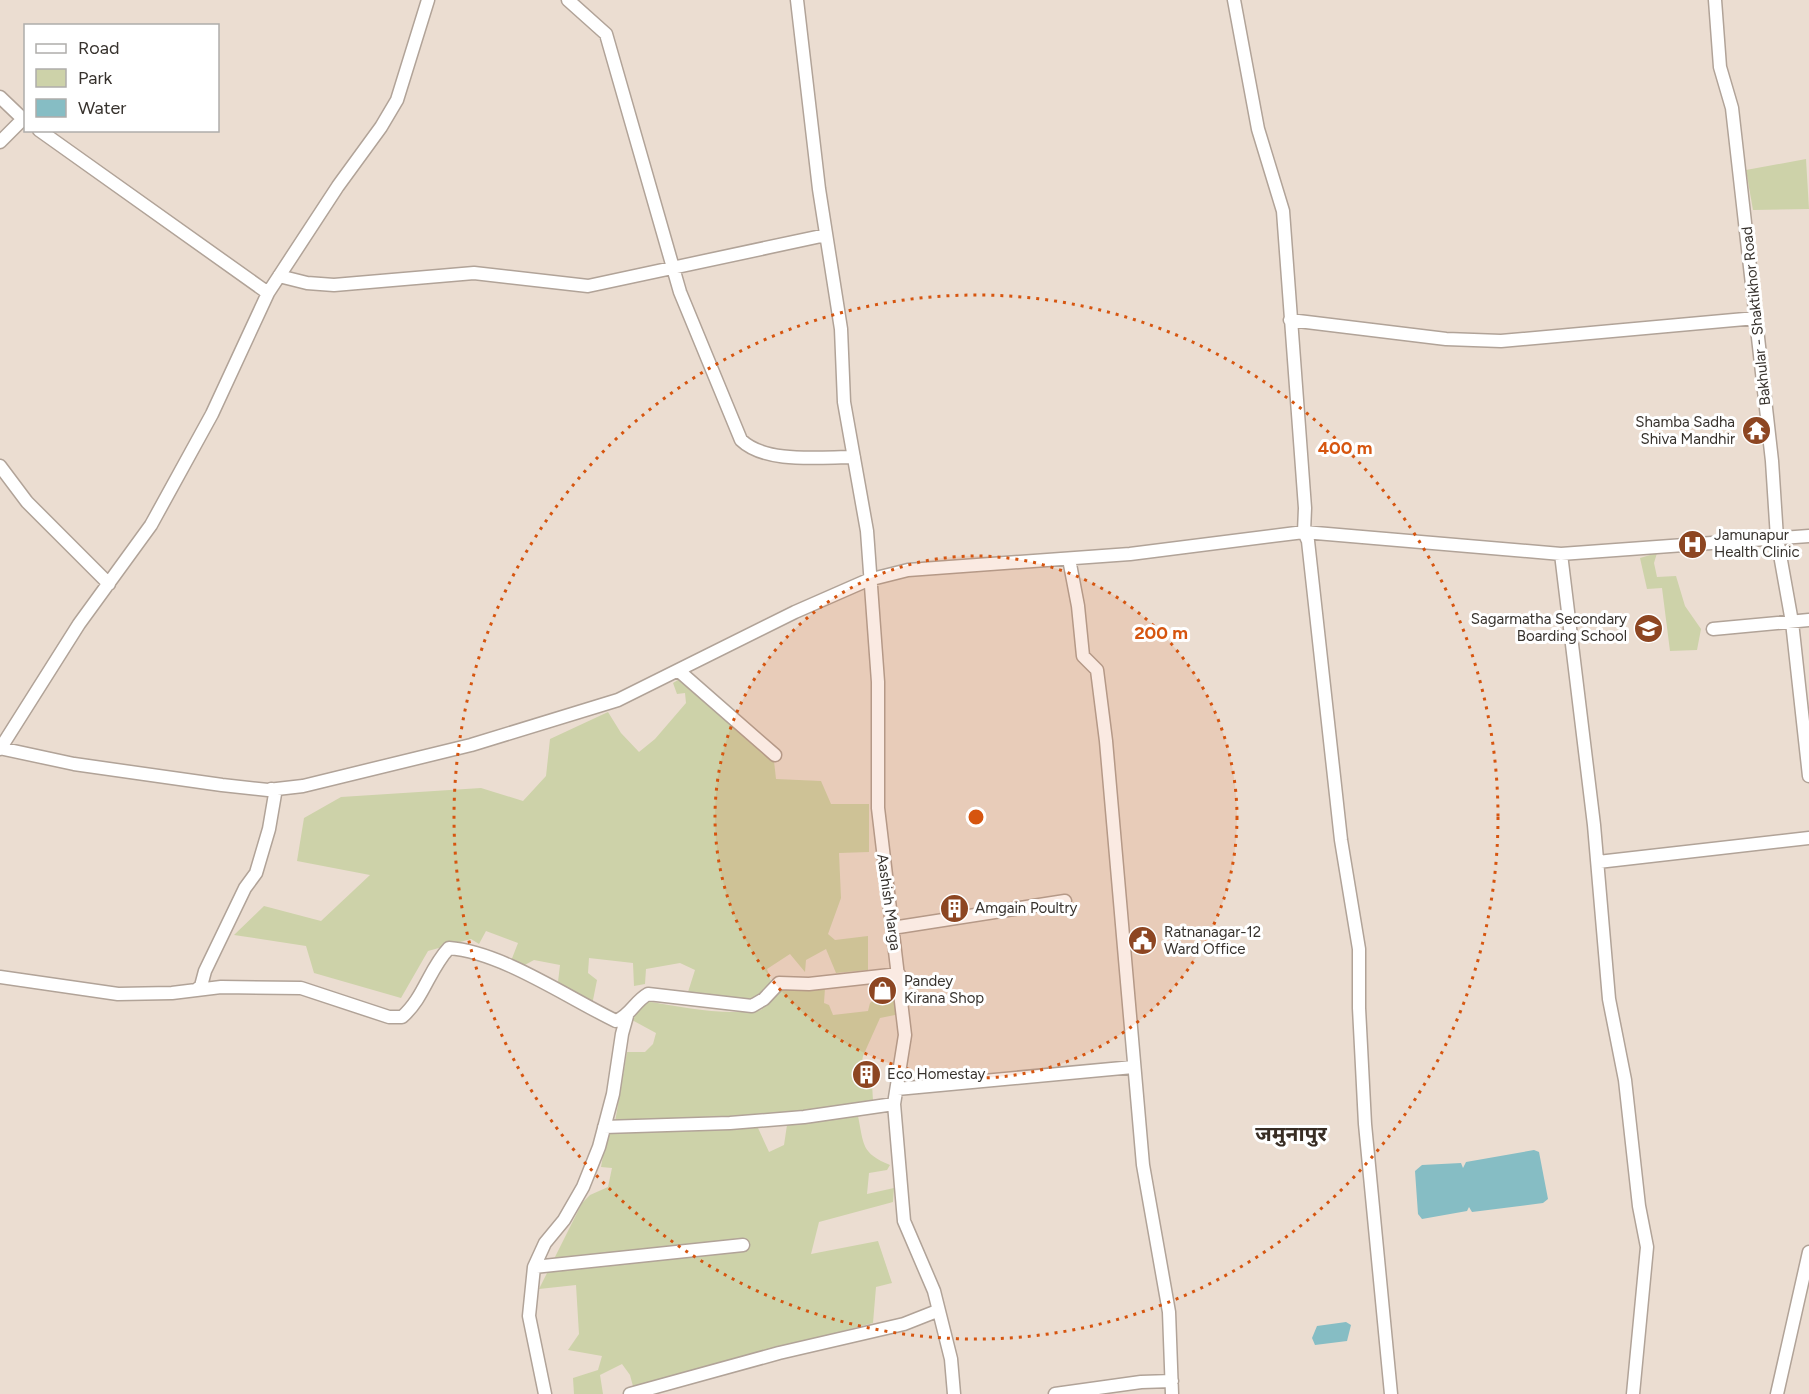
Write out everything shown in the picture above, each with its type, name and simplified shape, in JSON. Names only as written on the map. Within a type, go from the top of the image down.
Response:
[{"type":"street","points":[[428,0],[397,100],[268,293],[207,424],[151,525],[79,624],[0,749],[74,764],[222,785],[271,789],[303,786],[471,745],[618,700],[775,622],[868,580],[908,570],[1130,554],[1304,532],[1561,554],[1809,536]]},
{"type":"street","points":[[568,0],[606,34],[680,292],[741,440],[749,448],[768,456],[854,457]]},
{"type":"street","name":"Aashish Marga","points":[[797,0],[819,189],[841,329],[844,402],[867,531],[868,580],[878,682],[878,808],[905,1035],[894,1104],[904,1221],[934,1291],[937,1311],[951,1359],[954,1394]]},
{"type":"street","points":[[1234,0],[1258,129],[1283,211],[1305,508],[1304,532],[1308,541],[1341,840],[1359,949],[1359,1008],[1365,1124],[1391,1394]]},
{"type":"street","name":"Bakhular - Shaktikhor Road","points":[[1715,0],[1720,67],[1732,108],[1772,461],[1777,538],[1792,622],[1809,776]]},
{"type":"street","points":[[0,97],[24,119]]},
{"type":"street","points":[[0,142],[24,121]]},
{"type":"street","points":[[42,132],[268,293]]},
{"type":"street","points":[[279,276],[307,283],[334,285],[474,273],[588,286],[826,235]]},
{"type":"street","points":[[1290,320],[1446,339],[1501,341],[1756,318]]},
{"type":"street","points":[[0,466],[27,502],[108,584]]},
{"type":"street","points":[[1561,554],[1598,862],[1609,999],[1625,1080],[1639,1206],[1647,1247],[1633,1394]]},
{"type":"street","points":[[1055,1394],[1141,1382],[1172,1388],[1169,1312],[1143,1165],[1133,1067],[1106,741],[1097,670],[1083,656],[1078,606],[1069,559]]},
{"type":"street","points":[[1713,629],[1809,620]]},
{"type":"street","points":[[679,671],[775,755]]},
{"type":"street","points":[[196,990],[201,986],[205,971],[245,888],[256,873],[273,806],[275,794],[271,789]]},
{"type":"street","points":[[1598,862],[1809,838]]},
{"type":"street","points":[[892,928],[1065,901]]},
{"type":"street","points":[[0,976],[118,994],[221,987],[301,988],[389,1017],[402,1017],[413,1008],[441,957],[449,948],[521,972],[616,1021],[627,1016]]},
{"type":"street","points":[[545,1394],[529,1316],[534,1267],[545,1243],[564,1220],[583,1187],[613,1095],[627,1016],[637,1000],[648,994],[752,1006],[764,999],[779,983],[809,984],[899,974]]},
{"type":"street","points":[[897,1089],[1133,1067]]},
{"type":"street","points":[[604,1127],[730,1123],[804,1117],[894,1104]]},
{"type":"street","points":[[534,1267],[743,1245]]},
{"type":"street","points":[[1777,1394],[1809,1252]]},
{"type":"street","points":[[630,1394],[779,1353],[903,1324],[937,1311]]},
{"type":"green space","points":[[1806,159],[1809,209],[1753,210],[1746,170]]},
{"type":"green space","points":[[1657,553],[1654,563],[1657,577],[1676,576],[1685,606],[1701,629],[1697,650],[1670,651],[1662,588],[1647,589],[1640,558]]},
{"type":"green space","points":[[686,675],[774,761],[776,779],[821,781],[831,804],[869,804],[869,852],[839,853],[841,898],[828,934],[835,940],[868,936],[868,970],[836,973],[826,949],[806,960],[805,972],[790,954],[767,969],[772,984],[759,997],[744,999],[688,992],[695,970],[680,963],[646,969],[645,984],[634,986],[633,963],[589,958],[588,973],[597,980],[592,1005],[558,982],[560,965],[534,960],[521,967],[511,961],[518,943],[486,931],[479,944],[471,939],[428,951],[401,998],[314,973],[306,946],[234,935],[264,906],[321,921],[370,875],[297,861],[304,818],[341,797],[481,788],[523,801],[546,776],[550,739],[608,712],[621,733],[639,752],[655,739],[686,703],[685,693],[677,694],[673,683]]},
{"type":"green space","points":[[778,988],[799,991],[825,988],[824,1003],[829,1005],[833,1015],[868,1011],[870,1003],[875,999],[883,1000],[895,994],[895,1015],[880,1018],[863,1056],[858,1082],[872,1083],[873,1101],[825,1111],[615,1122],[627,1052],[645,1052],[653,1044],[656,1033],[632,1020],[645,1001],[703,1010],[746,1012],[761,1010]]},
{"type":"green space","points":[[858,1116],[865,1147],[874,1156],[890,1165],[887,1170],[869,1173],[867,1194],[894,1188],[893,1202],[819,1222],[811,1254],[878,1241],[892,1283],[876,1287],[873,1323],[725,1362],[634,1390],[630,1375],[622,1364],[600,1375],[603,1394],[574,1394],[573,1378],[598,1370],[602,1356],[568,1350],[579,1334],[576,1285],[539,1289],[582,1203],[590,1195],[608,1187],[612,1168],[601,1167],[607,1132],[758,1128],[769,1152],[784,1145],[787,1125]]},
{"type":"water","points":[[1534,1150],[1539,1152],[1548,1199],[1543,1203],[1472,1212],[1469,1207],[1467,1211],[1422,1219],[1418,1214],[1415,1171],[1422,1165],[1461,1163],[1463,1168],[1466,1162]]},
{"type":"water","points":[[1346,1322],[1351,1325],[1347,1341],[1315,1345],[1312,1338],[1317,1326]]},
{"type":"place","name":"Shamba Sadha Shiva Mandhir","points":[[1756,431]]},
{"type":"place","name":"Jamunapur Health Clinic","points":[[1693,544]]},
{"type":"place","name":"Sagarmatha Secondary Boarding School","points":[[1648,628]]},
{"type":"place","name":"Amgain Poultry","points":[[954,908]]},
{"type":"place","name":"Ratnanagar-12 Ward Office","points":[[1143,941]]},
{"type":"place","name":"Pandey Kirana Shop","points":[[883,990]]},
{"type":"place","name":"Eco Homestay","points":[[866,1074]]},
{"type":"district","name":"जमुनापुर","points":[[1291,1133]]}]
